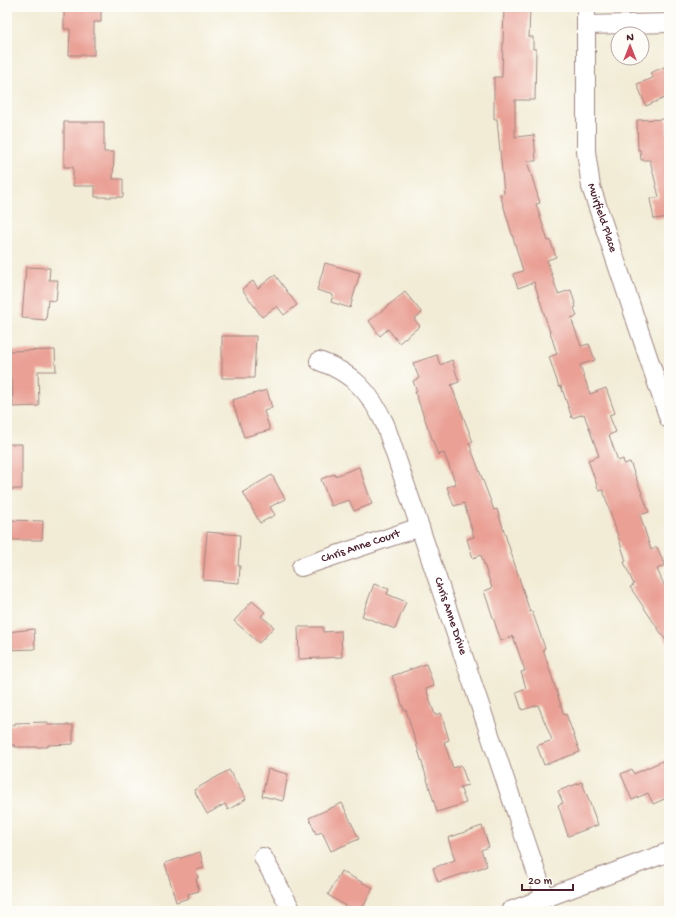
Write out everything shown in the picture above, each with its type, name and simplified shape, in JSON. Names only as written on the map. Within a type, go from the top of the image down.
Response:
[{"type":"street","name":"Muirfield Place","points":[[586,7],[586,151],[591,186],[669,419]]},
{"type":"street","points":[[586,25],[669,23]]},
{"type":"street","name":"Chris Anne Drive","points":[[319,361],[336,367],[352,378],[368,394],[379,410],[386,424],[545,898]]},
{"type":"street","name":"Chris Anne Court","points":[[301,567],[420,527]]},
{"type":"street","points":[[510,911],[669,852]]},
{"type":"street","points":[[263,857],[292,911]]},
{"type":"building","points":[[64,7],[101,7],[101,22],[94,22],[94,55],[69,55],[70,29],[64,29]]},
{"type":"building","points":[[504,7],[530,7],[529,37],[533,37],[533,49],[536,49],[535,100],[515,100],[515,137],[534,135],[536,161],[527,161],[540,203],[536,204],[548,241],[550,240],[556,257],[547,260],[558,294],[571,290],[577,316],[571,318],[581,346],[589,344],[595,360],[580,365],[590,394],[606,388],[615,413],[609,415],[616,432],[609,435],[618,461],[623,459],[624,464],[630,462],[649,512],[640,515],[651,550],[657,547],[665,565],[657,569],[669,596],[669,645],[630,587],[634,585],[624,562],[626,561],[603,490],[599,491],[588,460],[599,456],[584,414],[572,418],[561,386],[559,387],[549,357],[557,354],[534,282],[518,288],[513,274],[523,271],[500,194],[504,193],[497,119],[494,119],[494,77],[502,77]]},
{"type":"building","points":[[669,65],[669,96],[646,106],[637,84],[653,78],[650,73]]},
{"type":"building","points":[[667,119],[669,217],[654,219],[650,199],[659,197],[650,160],[641,160],[640,150],[638,150],[637,120]]},
{"type":"building","points":[[64,122],[104,122],[104,152],[114,152],[113,179],[123,179],[123,197],[95,197],[95,186],[73,186],[73,167],[64,167]]},
{"type":"building","points":[[325,263],[360,273],[350,308],[331,302],[333,295],[317,290]]},
{"type":"building","points":[[26,267],[50,268],[49,280],[58,280],[56,301],[48,300],[46,320],[22,318]]},
{"type":"building","points":[[275,275],[297,305],[284,315],[277,306],[262,317],[242,289],[253,281],[258,288]]},
{"type":"building","points":[[405,292],[422,313],[414,319],[420,326],[399,343],[388,329],[380,336],[369,321]]},
{"type":"building","points":[[222,336],[256,336],[254,378],[222,378]]},
{"type":"building","points":[[55,350],[56,371],[38,371],[39,406],[13,407],[12,379],[7,379],[7,351]]},
{"type":"building","points":[[437,355],[440,365],[452,360],[459,382],[451,385],[473,442],[469,443],[494,510],[497,509],[530,612],[532,611],[545,648],[543,649],[564,715],[566,714],[580,752],[544,765],[537,746],[552,740],[538,705],[522,710],[516,692],[526,688],[521,672],[525,671],[513,636],[501,641],[484,591],[492,588],[481,555],[473,558],[467,539],[474,537],[464,503],[454,506],[447,487],[456,484],[444,453],[438,455],[415,392],[417,392],[413,381],[419,378],[413,363]]},
{"type":"building","points":[[267,390],[272,408],[264,411],[270,430],[244,437],[232,400]]},
{"type":"building","points":[[7,444],[22,444],[22,489],[7,489]]},
{"type":"building","points":[[359,467],[372,504],[354,511],[349,500],[331,506],[321,479],[334,474],[335,476]]},
{"type":"building","points":[[272,475],[285,499],[270,507],[275,515],[260,523],[243,492]]},
{"type":"building","points":[[7,520],[43,521],[42,540],[7,540]]},
{"type":"building","points":[[207,532],[240,535],[238,566],[240,566],[239,583],[203,580]]},
{"type":"building","points":[[374,584],[389,589],[387,594],[406,602],[395,629],[362,616]]},
{"type":"building","points":[[252,601],[265,612],[261,616],[274,627],[259,643],[234,621]]},
{"type":"building","points":[[298,627],[323,627],[323,632],[341,631],[342,657],[299,659]]},
{"type":"building","points":[[34,629],[35,649],[7,650],[7,632]]},
{"type":"building","points":[[426,664],[434,686],[426,689],[435,715],[441,713],[449,740],[444,742],[453,768],[461,765],[468,785],[460,787],[466,803],[437,812],[406,710],[404,710],[392,676]]},
{"type":"building","points":[[48,722],[48,725],[73,725],[73,744],[48,745],[48,747],[15,747],[15,745],[9,745],[9,725],[15,725],[15,723]]},
{"type":"building","points":[[669,758],[669,797],[653,804],[648,793],[632,800],[621,774],[632,769],[634,774]]},
{"type":"building","points":[[268,769],[288,774],[283,801],[262,796]]},
{"type":"building","points":[[229,770],[246,799],[228,810],[225,804],[207,814],[194,790]]},
{"type":"building","points":[[582,782],[598,825],[568,836],[558,805],[563,803],[558,791]]},
{"type":"building","points":[[342,803],[359,839],[331,851],[322,832],[316,834],[309,818]]},
{"type":"building","points":[[482,826],[489,847],[481,850],[487,866],[438,882],[433,868],[455,860],[448,838]]},
{"type":"building","points":[[200,852],[204,868],[196,870],[198,878],[196,879],[199,891],[188,894],[189,898],[176,902],[165,863]]},
{"type":"building","points":[[341,871],[373,888],[361,911],[353,911],[328,895]]}]
